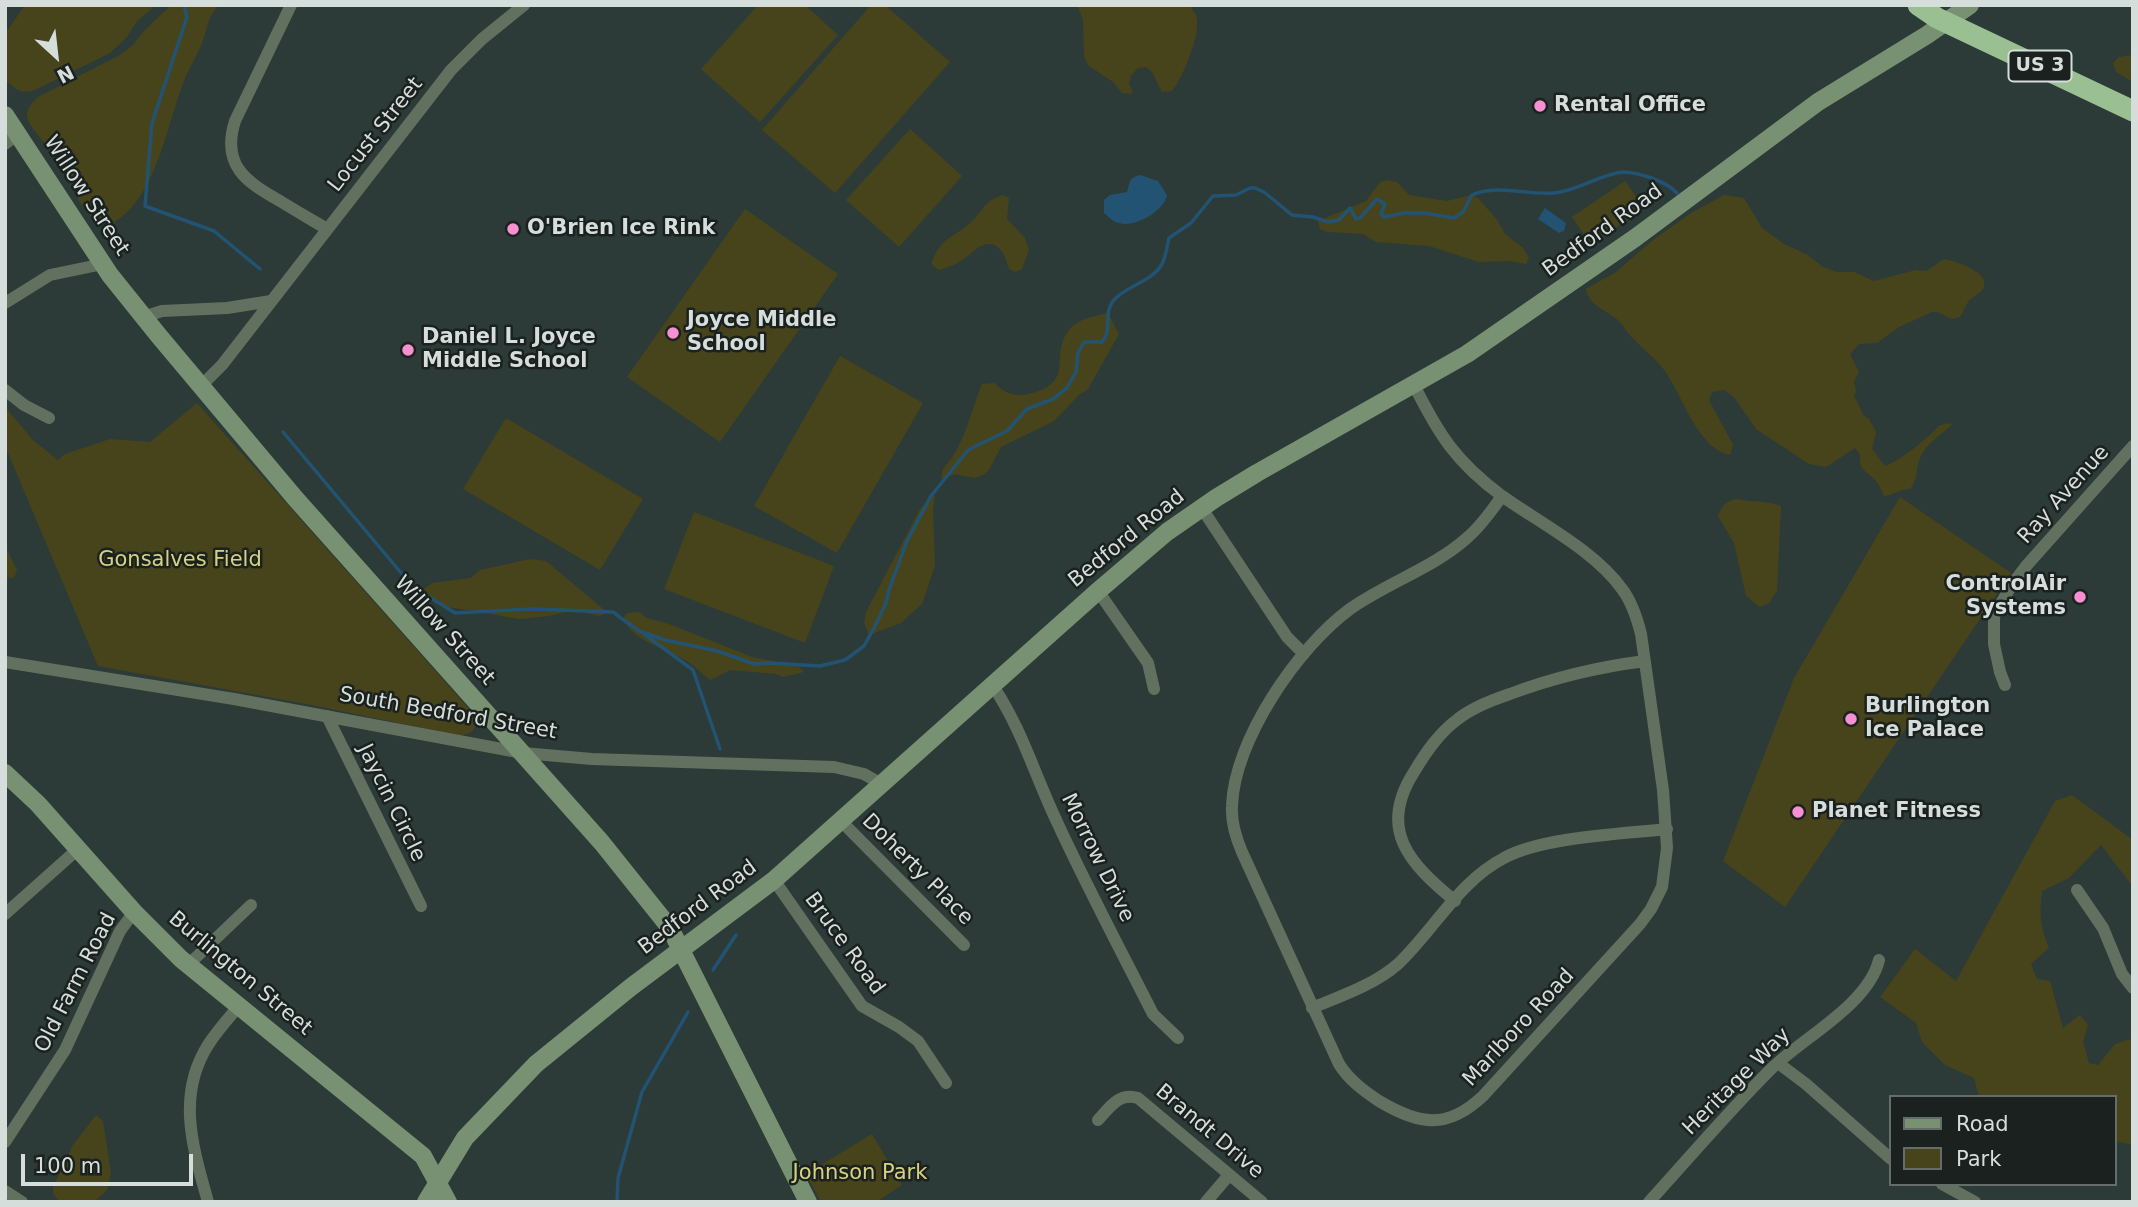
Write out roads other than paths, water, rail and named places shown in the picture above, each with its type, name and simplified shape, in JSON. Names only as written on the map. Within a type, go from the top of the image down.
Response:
[{"type":"highway","name":"US 3","points":[[1918,5],[1946,23],[2133,111]]},
{"type":"street","points":[[291,5],[235,121],[230,140],[231,150],[239,172],[250,183],[327,229]]},
{"type":"street","name":"Locust Street","points":[[201,386],[222,365],[451,70],[482,39],[524,5]]},
{"type":"street","points":[[1946,23],[1970,5]]},
{"type":"street","name":"Bedford Road","points":[[426,1202],[466,1138],[522,1077],[580,1027],[774,880],[1157,540],[1201,507],[1257,473],[1467,354],[1595,266],[1818,102],[1946,23]]},
{"type":"street","name":"Willow Street","points":[[5,115],[11,139],[144,317],[295,498],[628,873],[670,928],[808,1202]]},
{"type":"street","points":[[5,303],[50,275],[103,264]]},
{"type":"street","points":[[144,317],[160,311],[227,308],[271,301]]},
{"type":"street","name":"Marlboro Road","points":[[1414,385],[1435,426],[1454,454],[1502,496],[1591,559],[1621,587],[1638,623],[1667,829],[1665,878],[1659,896],[1646,917],[1621,947],[1483,1096],[1459,1114],[1441,1120],[1421,1120],[1396,1111],[1365,1091],[1339,1064],[1242,852],[1235,832],[1232,807],[1238,771],[1257,726],[1277,690],[1304,654],[1348,611],[1465,540],[1485,520],[1502,496]]},
{"type":"street","points":[[5,390],[24,405],[49,418]]},
{"type":"street","name":"Ray Avenue","points":[[2005,685],[1994,645],[1994,616],[2011,586],[2028,565],[2133,446]]},
{"type":"street","points":[[1201,507],[1289,639],[1304,654]]},
{"type":"street","points":[[1098,591],[1148,663],[1154,689]]},
{"type":"street","points":[[1455,901],[1425,876],[1409,857],[1401,841],[1398,825],[1402,793],[1435,741],[1460,717],[1498,698],[1569,674],[1645,661]]},
{"type":"street","name":"South Bedford Street","points":[[5,662],[234,699],[523,753],[592,759],[834,766],[864,774],[883,785]]},
{"type":"street","name":"Morrow Drive","points":[[993,687],[1026,745],[1058,825],[1153,1014],[1178,1038]]},
{"type":"street","name":"Jaycin Circle","points":[[327,716],[421,906]]},
{"type":"street","name":"Burlington Street","points":[[5,774],[38,804],[134,912],[188,965],[421,1154],[448,1202]]},
{"type":"street","name":"Doherty Place","points":[[842,822],[964,945]]},
{"type":"street","points":[[1312,1008],[1388,972],[1484,870],[1502,859],[1522,850],[1667,829]]},
{"type":"street","points":[[5,914],[78,849]]},
{"type":"street","name":"Bruce Road","points":[[774,880],[862,1006],[918,1041],[946,1083]]},
{"type":"street","points":[[2077,890],[2103,928],[2122,974],[2133,988]]},
{"type":"street","points":[[188,965],[251,905]]},
{"type":"street","name":"Old Farm Road","points":[[5,1142],[65,1051],[120,931],[134,912]]},
{"type":"street","name":"Heritage Way","points":[[1649,1202],[1777,1063],[1847,1008],[1876,970],[1878,960]]},
{"type":"street","points":[[208,1202],[190,1136],[190,1094],[203,1055],[238,1007]]},
{"type":"street","points":[[1777,1063],[1806,1084],[1890,1158]]},
{"type":"street","name":"Brandt Drive","points":[[1098,1119],[1118,1098],[1136,1097],[1262,1202]]},
{"type":"street","points":[[1206,1202],[1229,1175]]},
{"type":"street","points":[[1946,1186],[1975,1202]]},
{"type":"street","points":[[5,1191],[22,1202]]},
{"type":"water","points":[[1140,175],[1158,181],[1167,195],[1165,201],[1155,212],[1140,221],[1126,224],[1115,222],[1104,213],[1104,200],[1110,195],[1127,192],[1131,179]]},
{"type":"water","points":[[1545,208],[1566,223],[1564,231],[1559,233],[1538,219]]},
{"type":"waterway","points":[[184,5],[187,17],[152,123],[145,206],[214,231],[260,269]]},
{"type":"waterway","points":[[627,622],[639,631],[665,640],[717,651],[754,664],[820,666],[845,660],[864,646],[874,628],[886,603],[907,541],[931,496],[968,450],[1007,431],[1027,409],[1053,399],[1067,388],[1076,372],[1078,353],[1084,342],[1102,342],[1105,337],[1113,301],[1152,276],[1165,258],[1169,238],[1191,223],[1213,196],[1236,195],[1255,188],[1292,215],[1328,222],[1339,220],[1350,208],[1356,219],[1360,218],[1377,199],[1385,204],[1381,214],[1384,217],[1424,213],[1454,218],[1463,212],[1472,195],[1482,192],[1502,190],[1554,193],[1622,172],[1651,178],[1677,193]]},
{"type":"waterway","points":[[283,432],[412,586],[455,613],[532,609],[613,612],[629,624]]},
{"type":"waterway","points":[[644,634],[693,670],[720,749]]},
{"type":"waterway","points":[[713,970],[736,935]]},
{"type":"waterway","points":[[617,1202],[618,1178],[642,1092],[688,1012]]},
{"type":"place","name":"Rental Office","points":[[1540,106]]},
{"type":"place","name":"O'Brien Ice Rink","points":[[513,229]]},
{"type":"place","name":"Joyce Middle School","points":[[673,333]]},
{"type":"place","name":"Daniel L. Joyce Middle School","points":[[408,350]]},
{"type":"place","name":"ControlAir Systems","points":[[2080,597]]},
{"type":"place","name":"Burlington Ice Palace","points":[[1851,719]]},
{"type":"place","name":"Planet Fitness","points":[[1798,812]]},
{"type":"park label","name":"Gonsalves Field","points":[[180,561]]},
{"type":"park label","name":"Johnson Park","points":[[860,1174]]}]
